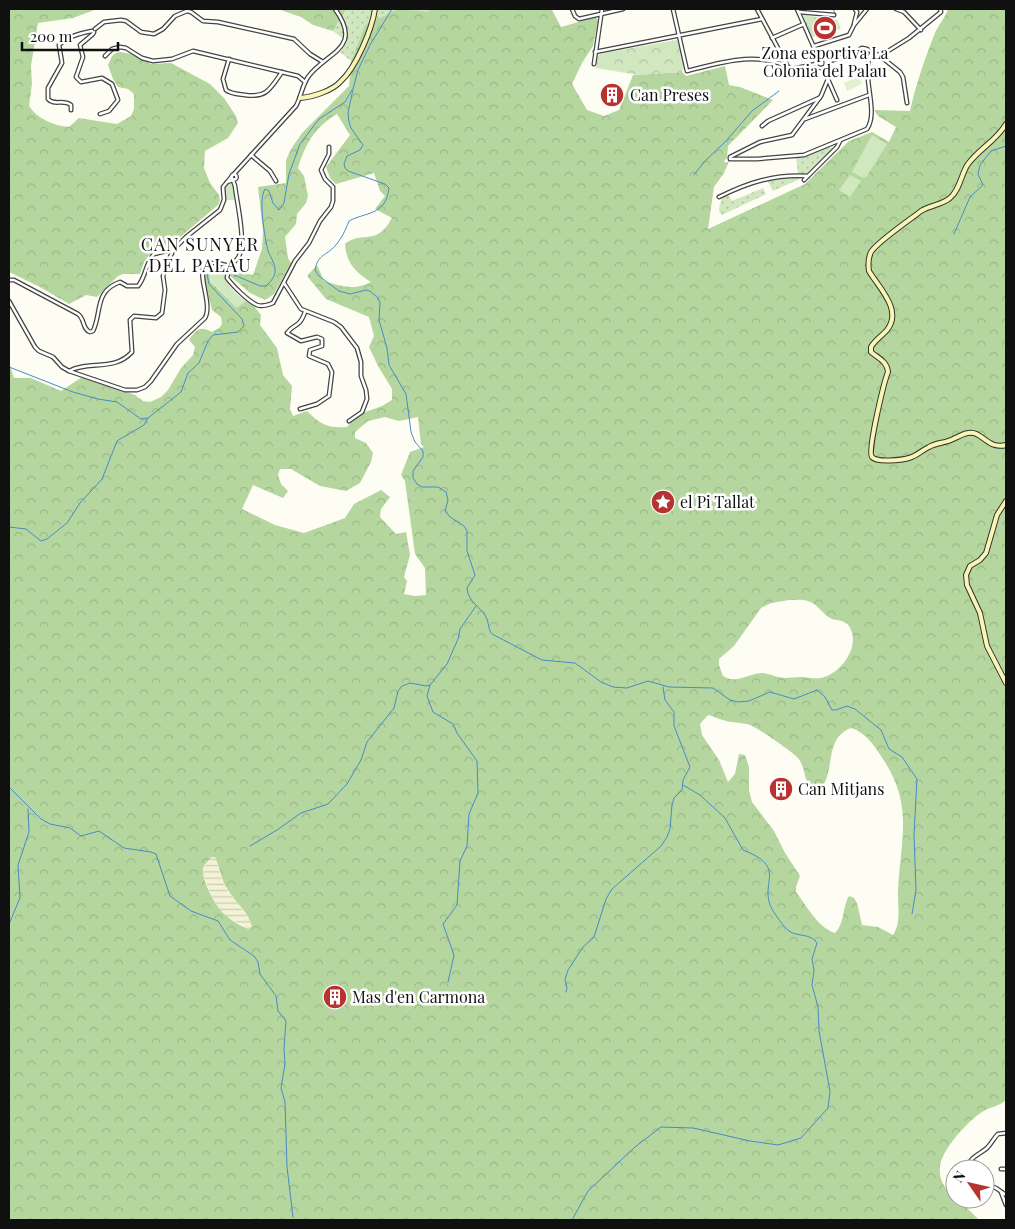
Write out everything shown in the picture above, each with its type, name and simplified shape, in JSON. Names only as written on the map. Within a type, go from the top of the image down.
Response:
[{"type":"street","points":[[69,371],[80,367],[112,364],[122,360],[132,352],[130,320],[134,316],[156,318],[162,313],[165,290],[164,270],[174,249],[200,224],[220,210],[224,200],[223,187],[296,106],[305,82],[314,70],[334,55],[344,41],[346,34],[344,23],[335,9]]},
{"type":"street","points":[[300,98],[329,89],[340,83],[369,34],[375,9]]},
{"type":"street","points":[[572,9],[578,19],[623,9]]},
{"type":"street","points":[[594,64],[602,9]]},
{"type":"street","points":[[673,9],[687,71],[724,61],[747,58],[764,59],[787,65]]},
{"type":"street","points":[[757,9],[787,65],[792,69],[816,64],[819,59]]},
{"type":"street","points":[[814,46],[849,35],[857,12],[855,9]]},
{"type":"street","points":[[854,25],[868,9]]},
{"type":"street","points":[[896,9],[904,12],[921,30]]},
{"type":"street","points":[[100,114],[109,111],[118,100],[112,84],[102,78],[81,82],[76,76],[83,57],[80,46],[104,22],[126,21],[141,32],[154,34],[175,16],[187,11],[203,21],[218,22],[294,39],[310,54],[323,62]]},
{"type":"street","points":[[798,11],[834,15]]},
{"type":"street","points":[[798,11],[819,59]]},
{"type":"street","points":[[880,56],[921,30],[940,11]]},
{"type":"street","points":[[596,52],[762,19]]},
{"type":"street","points":[[772,38],[804,24]]},
{"type":"street","points":[[71,110],[71,105],[68,103],[54,103],[48,99],[48,88],[62,63],[59,45],[63,41],[77,35],[94,31]]},
{"type":"street","points":[[105,56],[112,49],[120,46],[153,62],[172,59],[193,51],[298,76],[305,82]]},
{"type":"street","points":[[823,68],[826,62],[850,55],[862,48],[872,52],[900,72],[903,77],[907,103]]},
{"type":"street","points":[[828,79],[821,96],[792,135],[760,142],[730,156],[732,160],[804,155],[865,131],[869,126],[871,116],[869,65],[872,52]]},
{"type":"street","points":[[229,59],[222,79],[226,90],[231,93],[259,96],[272,86],[282,72]]},
{"type":"street","points":[[819,59],[823,59],[826,62]]},
{"type":"street","points":[[816,64],[823,68],[837,100]]},
{"type":"street","points":[[804,120],[869,95]]},
{"type":"street","points":[[762,126],[768,121],[821,96]]},
{"type":"street","points":[[1006,124],[994,141],[977,152],[967,166],[953,195],[948,200],[929,206],[879,244],[872,251],[868,265],[869,271],[892,307],[893,319],[888,330],[871,347],[871,352],[888,366],[876,428],[871,440],[870,453],[872,458],[884,460],[910,458],[930,446],[967,433],[973,433],[989,444],[996,446],[1006,445]]},
{"type":"street","points":[[804,180],[837,147],[840,141]]},
{"type":"street","points":[[234,177],[241,249],[238,257],[229,266],[227,278],[256,305],[264,306],[273,302],[295,261],[309,243],[333,201],[333,187],[325,179],[321,170],[329,154],[329,147]]},
{"type":"street","points":[[252,156],[270,171],[276,181]]},
{"type":"street","points":[[720,196],[750,183],[771,177],[808,176]]},
{"type":"street","points":[[9,280],[14,280],[78,314],[82,317],[84,327],[90,332],[95,327],[99,304],[111,286],[120,282],[127,286],[138,286],[143,281],[147,264],[154,254],[174,249]]},
{"type":"street","points":[[9,300],[39,351],[53,357],[62,367],[69,371],[125,390],[133,390],[145,387],[154,378],[176,344],[200,324],[208,313],[208,303],[201,274],[205,266],[214,262],[229,266]]},
{"type":"street","points":[[284,283],[301,309],[334,322],[347,334],[357,348],[367,399],[362,412],[349,421]]},
{"type":"street","points":[[300,409],[327,399],[330,394],[332,372],[328,364],[309,356],[310,350],[322,346],[322,339],[301,341],[287,333],[300,323],[305,312]]},
{"type":"street","points":[[1006,501],[997,515],[986,554],[968,568],[966,579],[980,613],[987,646],[1006,683]]},
{"type":"street","points":[[972,1159],[987,1148],[998,1134],[1006,1133]]},
{"type":"street","points":[[1000,1169],[1006,1169]]},
{"type":"street","points":[[995,1188],[1006,1195]]},
{"type":"street","points":[[1001,1190],[1006,1205]]},
{"type":"green space","points":[[9,9],[97,9],[73,18],[38,23],[31,66],[32,84],[29,106],[32,111],[47,121],[69,127],[79,118],[117,124],[131,116],[134,109],[134,94],[128,89],[118,87],[108,65],[112,56],[121,52],[131,54],[151,64],[171,63],[210,84],[224,98],[236,116],[238,123],[228,138],[205,151],[204,168],[210,183],[219,195],[218,205],[172,244],[151,253],[144,262],[140,274],[123,274],[118,276],[97,297],[86,295],[69,304],[9,272]]},
{"type":"green space","points":[[278,9],[346,10],[333,31],[313,25],[301,17]]},
{"type":"green space","points":[[345,9],[429,9],[428,12],[365,25],[351,61],[340,52],[346,41],[333,31],[346,11]]},
{"type":"green space","points":[[399,9],[428,12],[429,9],[540,9],[552,10],[561,27],[596,17],[598,21],[593,46],[572,84],[587,110],[604,116],[619,110],[633,75],[682,72],[686,76],[725,66],[729,85],[740,87],[773,100],[728,146],[727,158],[724,161],[726,163],[729,161],[724,173],[714,187],[708,229],[805,184],[849,141],[872,132],[889,142],[896,127],[878,116],[874,110],[910,111],[918,81],[935,33],[948,9],[1006,9],[1006,1100],[982,1112],[963,1129],[945,1152],[940,1167],[941,1180],[945,1186],[945,1209],[968,1209],[979,1220],[9,1220],[9,362],[14,378],[31,378],[61,391],[82,377],[135,395],[143,401],[150,402],[161,397],[168,390],[181,368],[193,355],[195,347],[189,340],[193,334],[202,329],[212,332],[222,324],[221,317],[212,310],[204,277],[206,269],[215,264],[223,267],[225,274],[218,271],[209,275],[211,282],[236,307],[246,301],[254,306],[261,315],[260,325],[277,348],[283,375],[292,386],[290,409],[293,416],[307,411],[316,420],[325,425],[347,427],[357,415],[382,406],[392,400],[392,389],[369,347],[374,336],[369,317],[326,299],[307,276],[317,265],[324,281],[353,287],[371,282],[353,267],[347,257],[345,244],[355,239],[378,234],[392,218],[375,209],[385,196],[380,191],[374,173],[336,184],[330,178],[326,167],[350,135],[337,114],[323,124],[312,136],[301,159],[298,168],[304,176],[308,196],[306,203],[297,214],[296,224],[285,237],[288,258],[291,263],[274,294],[265,300],[250,293],[230,276],[231,270],[253,275],[262,249],[263,231],[258,187],[286,183],[286,160],[291,149],[302,133],[349,86],[351,61],[365,25]],"holes":[[[385,417],[399,421],[418,417],[421,444],[424,447],[410,452],[401,475],[405,481],[415,554],[425,568],[426,595],[404,594],[407,581],[404,577],[410,555],[406,532],[396,534],[380,517],[381,509],[390,497],[381,490],[354,504],[345,518],[304,533],[275,525],[242,509],[253,485],[283,498],[288,491],[281,484],[278,475],[280,469],[291,469],[320,486],[346,491],[360,483],[371,462],[373,453],[366,443],[355,438],[355,432],[368,421]],[[789,600],[808,601],[832,619],[844,622],[849,626],[853,642],[851,650],[841,666],[828,676],[820,678],[782,678],[763,673],[738,679],[723,676],[719,659],[734,646],[761,608],[771,603]],[[708,715],[726,721],[750,725],[782,745],[801,762],[809,787],[817,794],[827,776],[836,740],[842,733],[851,728],[860,732],[868,739],[891,773],[902,805],[903,837],[898,890],[898,919],[893,935],[878,927],[862,925],[857,903],[854,898],[849,896],[842,920],[835,933],[823,926],[808,910],[796,892],[800,876],[774,831],[752,802],[749,790],[749,767],[745,755],[739,754],[735,774],[728,782],[719,760],[702,735],[700,724]],[[212,857],[215,857],[222,878],[231,895],[248,916],[252,926],[249,929],[225,915],[212,897],[203,871],[204,866]]]},
{"type":"green space","points":[[803,15],[837,20],[841,29],[812,37]]},
{"type":"green space","name":"Zona esportiva La Colonia del Palau","points":[[832,22],[835,30],[818,34],[815,27]]},
{"type":"green space","points":[[678,41],[684,67],[682,72],[638,75],[596,68],[599,54]]},
{"type":"green space","points":[[859,76],[862,84],[847,91],[844,83]]},
{"type":"green space","points":[[872,135],[887,144],[867,176],[863,178],[852,172]]},
{"type":"green space","points":[[829,147],[832,149],[806,174],[798,174],[796,157]]},
{"type":"green space","points":[[850,175],[861,181],[850,197],[839,190]]},
{"type":"green space","points":[[775,178],[802,178],[773,191],[767,180]]},
{"type":"green space","points":[[231,182],[235,200],[226,200],[224,189]]},
{"type":"green space","points":[[763,188],[766,194],[722,215],[720,213],[722,197],[728,194],[732,201]]},
{"type":"green space","points":[[218,271],[225,274],[235,293],[246,301],[237,308],[211,281],[209,275]]},
{"type":"green space","points":[[212,857],[215,857],[222,880],[228,891],[250,920],[252,926],[249,929],[227,917],[220,910],[209,891],[203,874],[204,867]]},
{"type":"waterway","points":[[392,9],[370,45],[358,70],[348,113],[351,128],[363,145],[360,150],[347,156],[344,164],[348,171],[385,184],[389,188],[387,197],[384,204],[374,212],[349,221],[340,240],[320,258],[315,270],[319,276],[339,291],[350,294],[366,290],[378,298],[380,303],[379,320],[387,348],[389,365],[406,394],[411,432],[415,442],[423,451],[423,457],[413,471],[413,478],[422,487],[438,487],[446,492],[448,500],[445,511],[450,517],[464,526],[467,531],[467,551],[475,575],[467,588],[472,601],[485,615],[492,634],[542,660],[575,663],[601,682],[613,687],[627,688],[648,681],[669,687],[713,688],[730,700],[738,702],[749,701],[770,692],[794,699],[817,690],[825,697],[832,710],[847,706],[855,709],[881,730],[889,749],[902,757],[917,779],[914,835],[916,890],[912,914]]},
{"type":"waterway","points":[[833,9],[835,13]]},
{"type":"waterway","points":[[9,367],[73,392],[117,402],[141,419],[148,418],[181,392],[188,373],[199,363],[208,341],[213,335],[238,332],[244,326],[242,319],[209,284],[207,274],[209,271],[218,268],[260,286],[266,286],[272,280],[275,267],[268,251],[263,219],[262,201],[265,189],[269,191],[273,203],[279,210],[284,203],[289,174],[300,144],[319,119],[345,102],[352,90]]},
{"type":"waterway","points":[[694,175],[752,111],[779,91]]},
{"type":"waterway","points":[[954,234],[970,197],[983,185],[978,174],[980,165],[991,151],[1006,146]]},
{"type":"waterway","points":[[9,527],[26,529],[41,541],[47,539],[67,523],[80,503],[102,479],[117,441],[144,425],[148,418]]},
{"type":"waterway","points":[[250,846],[301,813],[328,804],[347,784],[361,760],[367,742],[394,708],[398,691],[402,686],[410,683],[430,685],[447,664],[458,639],[460,629],[476,606]]},
{"type":"waterway","points":[[430,685],[427,696],[433,712],[453,724],[457,733],[477,761],[478,793],[469,814],[467,846],[460,861],[457,905],[443,924],[454,955],[448,982]]},
{"type":"waterway","points":[[566,992],[565,979],[568,970],[583,947],[594,937],[606,899],[612,889],[661,846],[667,837],[670,829],[674,798],[682,790],[683,780],[690,767],[674,726],[674,712],[665,700],[663,687]]},
{"type":"waterway","points":[[572,1220],[588,1191],[635,1147],[661,1127],[693,1128],[750,1141],[778,1145],[801,1138],[828,1108],[830,1091],[819,1031],[818,1007],[812,985],[814,970],[812,959],[817,943],[808,936],[792,933],[782,924],[772,909],[769,899],[769,869],[765,863],[743,850],[725,818],[700,795],[683,785]]},
{"type":"waterway","points":[[9,787],[41,819],[50,824],[70,828],[81,836],[99,831],[124,848],[156,854],[170,896],[191,911],[218,921],[230,940],[254,956],[258,962],[260,974],[276,996],[278,1011],[286,1021],[285,1064],[281,1088],[285,1102],[287,1167],[293,1217]]},
{"type":"waterway","points":[[9,924],[20,898],[18,865],[29,832],[28,809]]},
{"type":"place","name":"Zona esportiva La Colonia del Palau","points":[[825,28]]},
{"type":"place","name":"Can Preses","points":[[612,95]]},
{"type":"place","name":"el Pi Tallat","points":[[663,502]]},
{"type":"place","name":"Can Mitjans","points":[[781,789]]},
{"type":"place","name":"Mas d'en Carmona","points":[[335,997]]},
{"type":"district","name":"CAN SUNYER DEL PALAU","points":[[200,255]]}]
